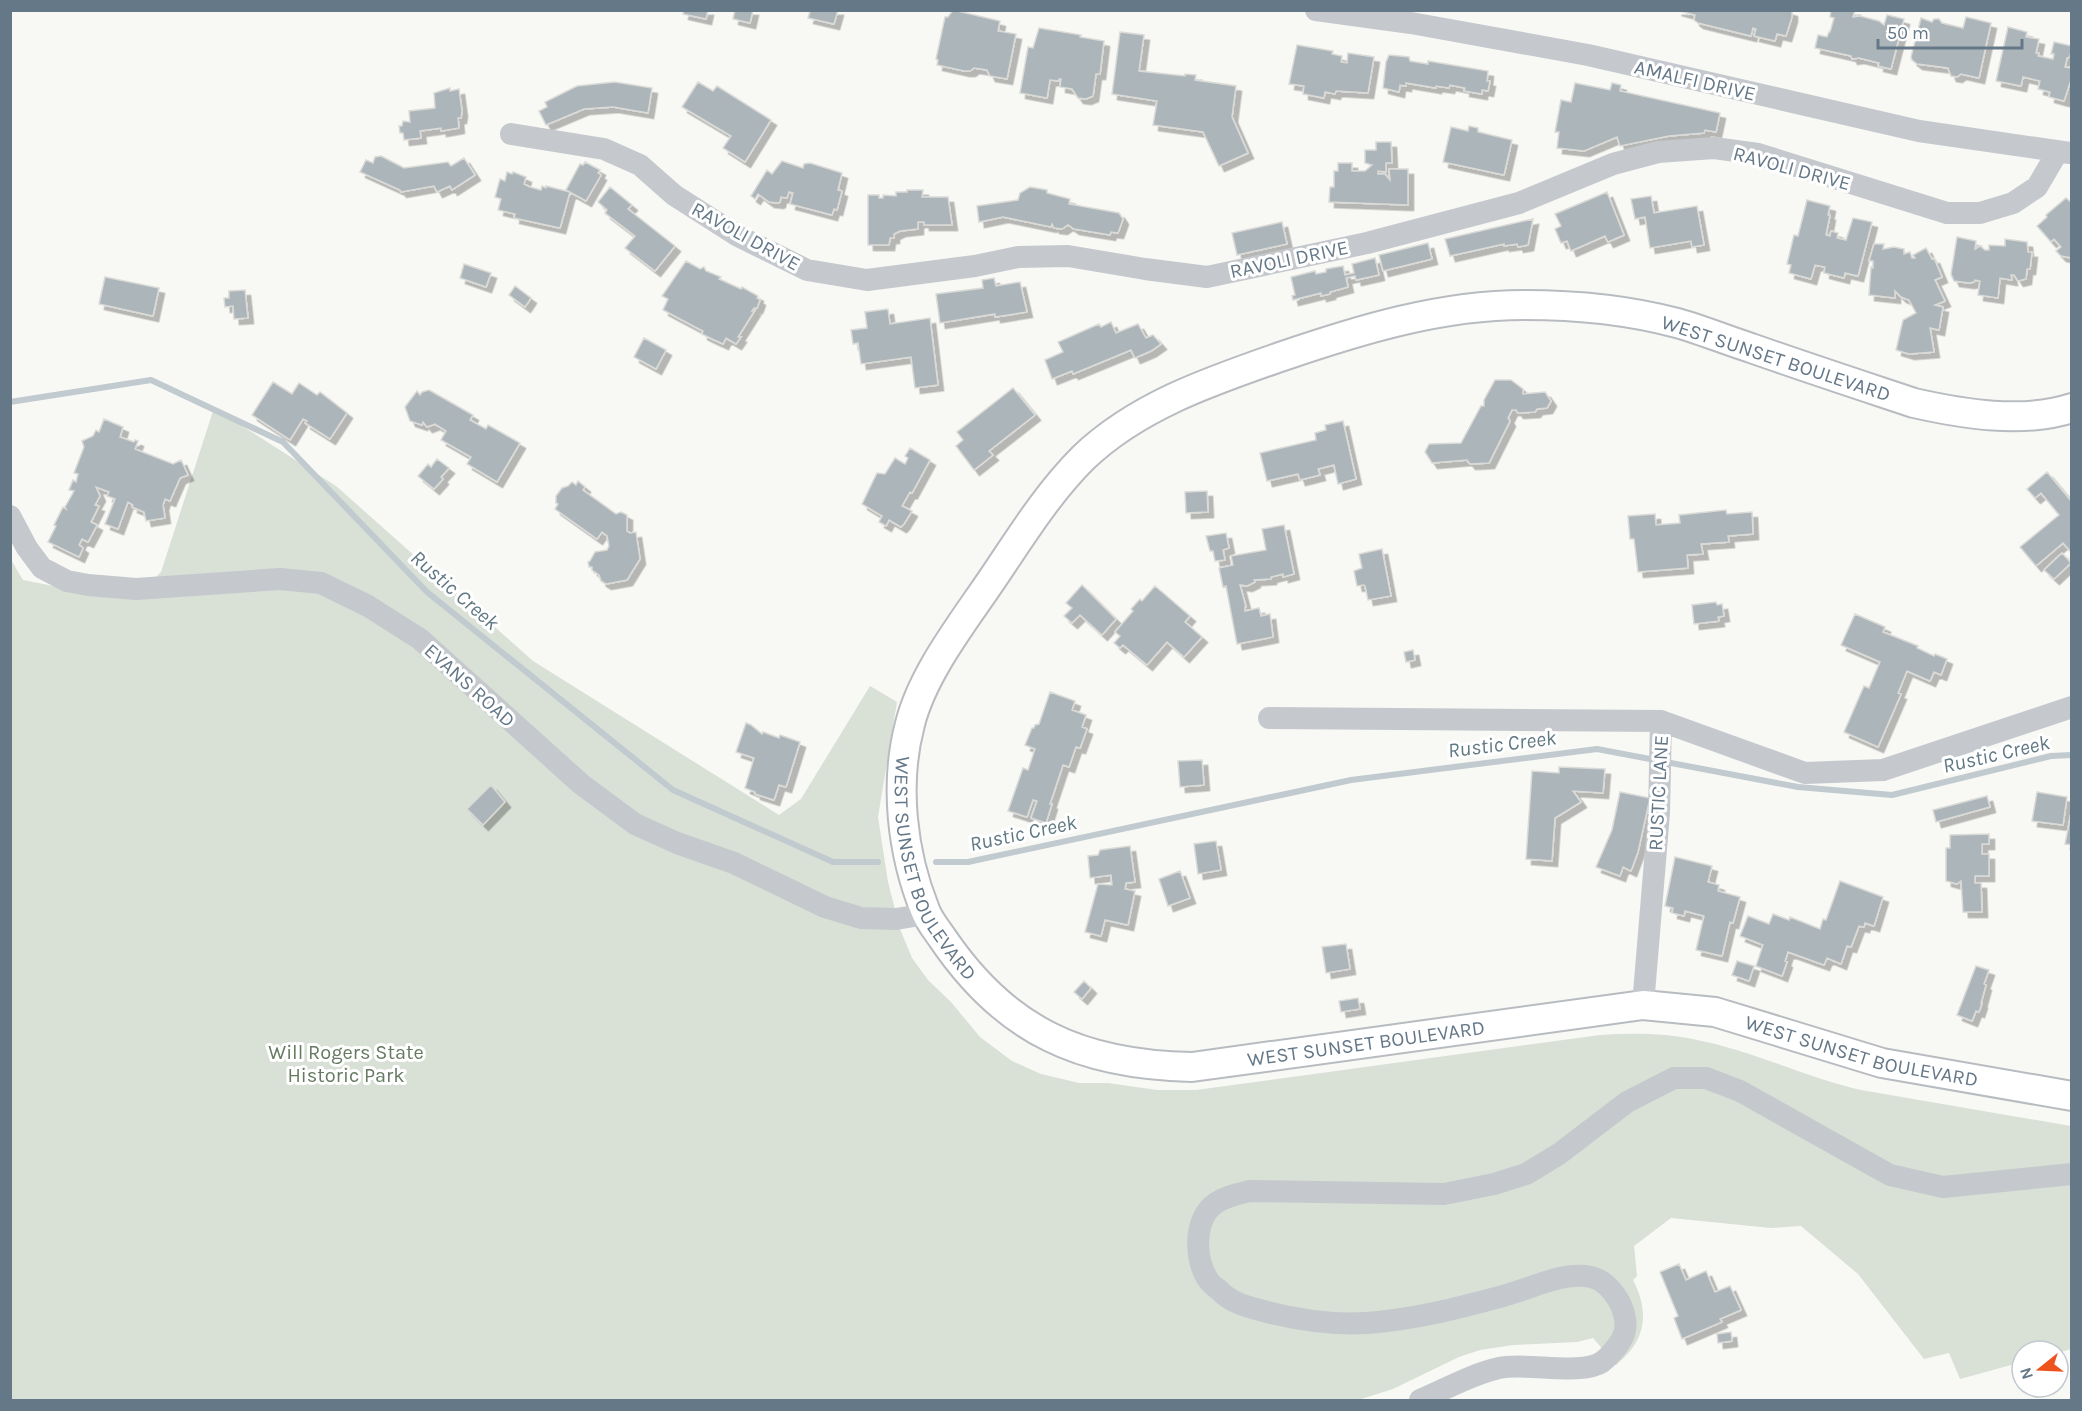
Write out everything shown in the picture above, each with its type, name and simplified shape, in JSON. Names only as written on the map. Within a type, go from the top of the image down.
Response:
[{"type":"main road","name":"WEST SUNSET BOULEVARD","points":[[2072,408],[2027,416],[1988,416],[1949,411],[1914,403],[1676,323],[1607,310],[1522,305],[1461,310],[1398,321],[1332,339],[1239,371],[1149,410],[1114,433],[1083,458],[1037,512],[962,623],[918,699],[905,745],[903,812],[909,858],[926,914],[971,976],[994,1000],[1024,1023],[1051,1038],[1110,1058],[1157,1066],[1192,1067],[1643,1005],[1715,1012],[1882,1063],[2072,1096]]},
{"type":"street","name":"AMALFI DRIVE","points":[[1317,10],[1411,23],[1588,55],[1919,131],[2064,153]]},
{"type":"street","name":"RAVOLI DRIVE","points":[[511,134],[604,149],[640,165],[674,195],[748,241],[807,270],[867,280],[975,266],[1018,257],[1068,256],[1207,277],[1367,243],[1519,203],[1613,164],[1658,152],[1714,148],[1758,154],[1947,213],[1980,213],[2013,203],[2037,187],[2064,153]]},
{"type":"street","name":"EVANS ROAD","points":[[10,516],[27,548],[42,568],[67,581],[136,589],[280,579],[321,583],[368,606],[420,639],[581,784],[635,824],[677,843],[734,863],[825,907],[861,918],[897,919],[926,914]]},
{"type":"street","points":[[1661,721],[1805,773],[1883,770],[2072,707]]},
{"type":"street","name":"RUSTIC LANE","points":[[1269,718],[1661,721],[1659,813],[1643,1005]]},
{"type":"street","points":[[1420,1401],[1473,1376],[1501,1368],[1583,1368],[1602,1362],[1620,1342],[1626,1331],[1621,1304],[1612,1289],[1593,1277],[1568,1276],[1505,1296],[1443,1311],[1365,1323],[1300,1320],[1245,1306],[1227,1298],[1208,1280],[1197,1250],[1201,1222],[1214,1204],[1230,1196],[1250,1191],[1444,1194],[1494,1184],[1526,1173],[1551,1159],[1627,1102],[1674,1078],[1706,1078],[1740,1091],[1890,1175],[1943,1187],[2072,1174]]},
{"type":"green space","name":"Will Rogers State Historic Park","points":[[214,408],[336,486],[533,661],[779,815],[801,799],[870,686],[897,702],[878,817],[888,882],[900,929],[912,958],[928,980],[951,1002],[980,1037],[1012,1061],[1041,1074],[1079,1083],[1108,1083],[1157,1090],[1196,1090],[1600,1035],[1661,1035],[1718,1045],[1861,1090],[2071,1126],[2071,1349],[2070,1339],[2010,1339],[2010,1365],[1960,1379],[1949,1353],[1924,1359],[1858,1274],[1801,1226],[1771,1228],[1671,1218],[1634,1246],[1637,1276],[1633,1280],[1642,1304],[1642,1326],[1634,1346],[1616,1365],[1593,1338],[1577,1342],[1513,1345],[1480,1350],[1459,1357],[1393,1389],[1358,1400],[11,1400],[10,558],[23,580],[109,597],[137,596],[161,572]]},
{"type":"building","points":[[684,10],[708,10],[706,19],[683,14]]},
{"type":"building","points":[[735,10],[753,10],[750,23],[733,19]]},
{"type":"building","points":[[804,10],[838,10],[834,24],[808,18],[810,12]]},
{"type":"building","points":[[953,10],[1000,21],[998,31],[1016,34],[1007,79],[990,76],[987,70],[974,68],[964,71],[937,65],[938,60],[936,59],[945,17],[948,17]]},
{"type":"building","points":[[1676,10],[1788,10],[1792,11],[1792,17],[1786,36],[1777,34],[1775,41],[1754,36],[1756,29],[1753,28],[1751,36],[1698,23],[1694,20],[1695,15]]},
{"type":"building","points":[[1831,10],[1855,10],[1853,17],[1860,16],[1879,21],[1884,25],[1887,15],[1904,19],[1891,69],[1878,66],[1879,63],[1859,58],[1852,59],[1851,56],[1815,48],[1818,35],[1827,37],[1830,32],[1834,18],[1830,17]]},
{"type":"building","points":[[1966,17],[1991,23],[1979,78],[1961,74],[1957,77],[1951,76],[1948,68],[1917,64],[1912,60],[1921,18],[1932,22],[1934,19],[1939,19],[1942,23],[1963,28]]},
{"type":"building","points":[[2008,27],[2027,32],[2026,37],[2039,39],[2036,53],[2039,53],[2038,56],[2053,59],[2054,54],[2051,54],[2054,42],[2072,46],[2065,67],[2072,68],[2072,77],[2064,101],[2049,97],[2050,92],[2038,89],[2040,81],[2023,77],[2021,86],[1996,81]]},
{"type":"building","points":[[1039,28],[1104,41],[1100,74],[1096,74],[1093,96],[1086,99],[1078,98],[1072,89],[1060,87],[1061,79],[1059,81],[1050,80],[1047,98],[1020,93],[1028,47],[1033,48]]},
{"type":"building","points":[[1120,32],[1144,35],[1139,71],[1196,75],[1195,80],[1236,86],[1232,117],[1248,153],[1219,166],[1203,132],[1153,125],[1157,101],[1112,94]]},
{"type":"building","points":[[1297,45],[1333,51],[1332,54],[1342,56],[1341,62],[1347,63],[1348,53],[1374,57],[1368,93],[1325,92],[1324,98],[1303,94],[1304,86],[1289,84]]},
{"type":"building","points":[[1389,55],[1409,57],[1410,61],[1428,64],[1428,61],[1488,71],[1487,81],[1490,81],[1488,91],[1482,90],[1482,94],[1464,91],[1465,88],[1450,85],[1449,88],[1436,86],[1436,88],[1406,83],[1406,86],[1400,85],[1399,92],[1383,88]]},
{"type":"building","points":[[615,82],[652,88],[648,113],[613,107],[584,109],[546,125],[539,111],[547,107],[545,102],[577,86]]},
{"type":"building","points":[[698,82],[713,91],[717,86],[771,120],[745,162],[723,148],[731,136],[682,107]]},
{"type":"building","points":[[1575,83],[1610,90],[1612,83],[1621,85],[1620,91],[1720,113],[1716,132],[1705,130],[1704,133],[1669,136],[1620,146],[1617,137],[1584,151],[1557,148],[1559,132],[1555,132],[1561,100],[1571,102]]},
{"type":"building","points":[[450,88],[450,91],[459,89],[462,111],[461,118],[458,118],[459,128],[420,131],[421,138],[404,140],[399,126],[402,126],[403,121],[410,122],[409,111],[435,108],[434,93]]},
{"type":"building","points":[[1469,126],[1478,128],[1478,132],[1512,140],[1504,175],[1443,162],[1451,127],[1468,131]]},
{"type":"building","points":[[1376,142],[1391,142],[1392,163],[1386,163],[1386,172],[1378,171],[1378,174],[1385,174],[1390,180],[1389,169],[1408,169],[1408,205],[1329,202],[1330,187],[1334,187],[1334,171],[1338,171],[1338,163],[1352,163],[1352,171],[1365,171],[1372,165],[1365,163],[1365,150],[1376,150]]},
{"type":"building","points":[[381,156],[404,168],[448,162],[451,166],[464,158],[475,175],[452,190],[450,186],[437,192],[434,186],[401,192],[360,172],[366,160],[373,163],[375,157]]},
{"type":"building","points":[[782,161],[803,168],[804,164],[810,163],[842,173],[838,190],[842,191],[837,210],[834,209],[832,215],[790,204],[793,193],[789,192],[787,198],[781,197],[778,203],[769,202],[758,194],[755,199],[751,196],[767,170],[772,174]]},
{"type":"building","points":[[585,162],[600,170],[598,173],[601,175],[586,201],[566,190],[580,164],[583,165]]},
{"type":"building","points":[[507,172],[526,177],[524,184],[530,187],[541,190],[542,186],[546,188],[546,186],[570,192],[560,228],[514,218],[515,214],[498,210],[501,199],[495,197],[500,179],[505,181]]},
{"type":"building","points":[[610,187],[632,205],[628,209],[675,246],[655,271],[625,248],[635,236],[605,213],[607,210],[598,202]]},
{"type":"building","points":[[1030,187],[1047,190],[1047,193],[1070,199],[1069,204],[1119,213],[1123,219],[1118,233],[1111,232],[1110,235],[1074,229],[1068,225],[1062,229],[1054,228],[1052,224],[1051,227],[1003,217],[979,222],[977,206],[1018,200],[1020,193]]},
{"type":"building","points":[[907,190],[923,190],[922,197],[948,197],[952,225],[924,225],[924,222],[918,222],[918,229],[894,234],[894,238],[890,238],[889,245],[868,245],[868,195],[879,195],[879,198],[883,198],[883,195],[896,196],[896,192],[907,192]]},
{"type":"building","points":[[1607,192],[1624,235],[1608,242],[1605,236],[1571,251],[1567,241],[1561,243],[1555,229],[1561,226],[1555,214]]},
{"type":"building","points":[[1651,196],[1654,213],[1697,206],[1704,245],[1692,247],[1691,241],[1650,248],[1645,217],[1635,219],[1631,199]]},
{"type":"building","points":[[2066,198],[2072,203],[2072,258],[2061,256],[2056,251],[2061,247],[2054,239],[2051,242],[2037,226]]},
{"type":"building","points":[[1807,200],[1830,206],[1826,235],[1830,236],[1831,231],[1838,233],[1837,238],[1846,240],[1853,218],[1872,222],[1858,276],[1845,273],[1844,278],[1824,273],[1825,267],[1815,265],[1811,279],[1789,273],[1791,265],[1787,264],[1794,235],[1798,236]]},
{"type":"building","points":[[1533,219],[1528,245],[1518,247],[1517,244],[1504,246],[1504,244],[1450,256],[1445,239]]},
{"type":"building","points":[[1282,222],[1287,244],[1237,255],[1232,233]]},
{"type":"building","points":[[1957,237],[1976,241],[1975,249],[1980,246],[1985,250],[1989,250],[1989,245],[2005,246],[2005,239],[2027,242],[2028,252],[2032,252],[2026,279],[2018,281],[2014,275],[2011,275],[2012,280],[2000,278],[1998,298],[1978,295],[1980,281],[1975,280],[1969,283],[1954,281],[1951,274]]},
{"type":"building","points":[[1428,243],[1432,259],[1383,271],[1379,255]]},
{"type":"building","points":[[1874,244],[1884,244],[1883,249],[1894,247],[1904,249],[1904,254],[1910,252],[1912,258],[1915,258],[1913,255],[1926,248],[1932,259],[1934,258],[1942,277],[1935,280],[1945,301],[1935,305],[1943,307],[1939,330],[1930,328],[1934,352],[1909,354],[1896,350],[1903,320],[1916,313],[1909,300],[1901,297],[1895,291],[1895,298],[1869,295],[1873,261],[1869,261]]},
{"type":"building","points":[[1375,258],[1379,275],[1356,280],[1355,276],[1346,278],[1348,287],[1330,292],[1330,294],[1321,296],[1321,293],[1293,300],[1292,296],[1295,295],[1291,277],[1315,271],[1316,274],[1326,272],[1326,269],[1343,266],[1345,275],[1354,273],[1352,264]]},
{"type":"building","points":[[686,261],[700,269],[704,267],[706,271],[721,277],[719,279],[741,289],[742,287],[758,296],[760,300],[757,308],[752,311],[755,310],[736,344],[726,338],[723,344],[710,338],[702,334],[703,331],[663,310],[668,299],[662,296]]},
{"type":"building","points":[[464,264],[491,273],[486,287],[460,278]]},
{"type":"building","points":[[105,277],[159,288],[153,316],[99,304]]},
{"type":"building","points":[[994,278],[996,286],[1020,282],[1027,312],[995,317],[995,314],[940,323],[936,294],[983,288],[982,280]]},
{"type":"building","points":[[515,286],[531,298],[525,307],[509,295]]},
{"type":"building","points":[[245,290],[248,318],[234,319],[233,306],[225,307],[224,298],[229,298],[229,291]]},
{"type":"building","points":[[888,309],[890,324],[930,318],[938,385],[915,388],[911,357],[861,364],[858,343],[853,344],[851,330],[867,328],[865,312]]},
{"type":"building","points":[[1111,322],[1116,333],[1138,324],[1146,338],[1153,335],[1161,344],[1135,358],[1131,350],[1073,374],[1072,371],[1052,379],[1045,360],[1063,352],[1058,342],[1099,324],[1101,327]]},
{"type":"building","points":[[644,338],[666,350],[656,369],[634,357]]},
{"type":"building","points":[[1495,380],[1511,380],[1523,389],[1523,394],[1545,392],[1551,401],[1547,408],[1537,409],[1535,412],[1518,413],[1512,410],[1508,418],[1510,421],[1489,463],[1470,464],[1467,460],[1432,463],[1425,452],[1429,444],[1461,443],[1481,406],[1484,406],[1484,400]]},
{"type":"building","points":[[273,382],[292,394],[299,383],[317,395],[320,392],[347,413],[330,439],[305,423],[307,421],[303,419],[290,440],[252,415]]},
{"type":"building","points":[[1013,388],[1035,415],[989,451],[993,455],[974,470],[956,446],[963,440],[957,432]]},
{"type":"building","points":[[429,390],[473,415],[470,420],[486,429],[488,425],[520,443],[497,482],[467,464],[471,457],[441,440],[446,431],[435,424],[427,427],[423,422],[422,425],[410,421],[405,407],[417,391],[420,395]]},
{"type":"building","points":[[104,419],[123,427],[120,437],[134,442],[138,441],[135,449],[173,464],[181,460],[188,475],[180,478],[170,501],[165,499],[163,505],[165,518],[146,521],[144,512],[132,507],[133,505],[128,502],[118,529],[105,524],[115,499],[107,496],[109,492],[96,487],[100,496],[95,505],[99,506],[91,522],[97,525],[88,542],[82,539],[79,545],[83,548],[79,557],[48,542],[63,507],[66,509],[74,491],[69,490],[73,480],[76,482],[78,474],[74,473],[84,447],[82,441],[93,436],[96,430],[99,432]]},
{"type":"building","points":[[1343,421],[1356,479],[1338,484],[1334,465],[1318,469],[1320,475],[1300,480],[1298,474],[1267,481],[1260,453],[1316,440],[1315,433],[1326,430],[1325,425]]},
{"type":"building","points":[[910,448],[930,460],[902,506],[912,511],[904,524],[901,527],[889,520],[886,526],[879,522],[882,516],[862,504],[877,473],[885,474],[895,458],[905,464],[908,458],[905,456]]},
{"type":"building","points":[[437,459],[449,468],[434,489],[418,476],[428,464],[431,467]]},
{"type":"building","points":[[2047,472],[2072,502],[2072,553],[2063,543],[2036,566],[2020,547],[2059,515],[2041,493],[2035,498],[2027,489]]},
{"type":"building","points":[[578,481],[585,487],[583,490],[616,514],[621,512],[627,515],[627,531],[636,532],[640,559],[627,580],[606,584],[601,581],[599,575],[592,570],[592,567],[589,567],[588,562],[595,552],[607,550],[609,546],[607,536],[602,532],[597,539],[555,509],[558,504],[556,496],[562,488],[572,482],[576,485]]},
{"type":"building","points":[[1207,491],[1208,512],[1186,513],[1185,492]]},
{"type":"building","points":[[1726,510],[1727,514],[1752,512],[1753,534],[1728,536],[1729,542],[1701,544],[1703,554],[1687,555],[1688,568],[1638,572],[1634,539],[1630,539],[1628,516],[1655,514],[1656,525],[1680,523],[1679,515]]},
{"type":"building","points":[[1284,525],[1294,574],[1254,580],[1255,582],[1247,586],[1240,585],[1245,611],[1259,608],[1261,616],[1270,614],[1273,637],[1237,644],[1226,586],[1223,587],[1219,568],[1233,565],[1231,556],[1266,550],[1262,529]]},
{"type":"building","points":[[1226,533],[1229,548],[1223,550],[1225,560],[1215,561],[1206,536]]},
{"type":"building","points":[[1382,549],[1391,596],[1368,600],[1365,586],[1357,586],[1354,571],[1362,568],[1359,554]]},
{"type":"building","points":[[2062,553],[2071,563],[2054,579],[2044,570]]},
{"type":"building","points":[[1082,585],[1116,619],[1102,635],[1080,615],[1072,623],[1064,616],[1072,608],[1066,603]]},
{"type":"building","points":[[1155,586],[1190,616],[1185,622],[1202,637],[1184,657],[1167,642],[1147,665],[1123,645],[1120,648],[1114,643],[1120,636],[1115,632],[1133,611],[1131,609],[1140,599],[1142,601]]},
{"type":"building","points":[[1716,602],[1717,605],[1722,604],[1724,616],[1718,617],[1719,621],[1694,624],[1692,605]]},
{"type":"building","points":[[1855,614],[1885,627],[1883,632],[1918,646],[1917,648],[1934,656],[1935,654],[1947,659],[1941,675],[1934,672],[1930,681],[1907,671],[1898,693],[1901,694],[1878,747],[1844,732],[1864,686],[1869,688],[1880,662],[1841,645]]},
{"type":"building","points":[[1413,650],[1415,660],[1406,662],[1404,652]]},
{"type":"building","points":[[1050,692],[1075,701],[1072,710],[1086,715],[1082,727],[1087,729],[1080,748],[1076,747],[1069,767],[1063,765],[1046,823],[1031,818],[1037,801],[1033,800],[1027,817],[1008,811],[1023,768],[1028,770],[1035,749],[1025,745],[1032,728],[1039,724]]},
{"type":"building","points":[[746,723],[762,734],[763,732],[779,738],[780,735],[800,742],[786,787],[779,785],[774,800],[745,788],[754,758],[736,752]]},
{"type":"building","points":[[1202,760],[1204,785],[1180,787],[1178,761]]},
{"type":"building","points":[[1559,767],[1605,769],[1603,793],[1573,791],[1581,802],[1555,818],[1552,861],[1526,859],[1532,771],[1559,773]]},
{"type":"building","points":[[491,785],[505,802],[483,825],[467,809]]},
{"type":"building","points":[[1620,792],[1650,798],[1638,852],[1631,871],[1623,867],[1620,876],[1596,867],[1612,830]]},
{"type":"building","points":[[2037,792],[2067,797],[2063,825],[2032,821]]},
{"type":"building","points":[[1987,796],[1990,807],[1936,822],[1933,810]]},
{"type":"building","points":[[2072,809],[2072,845],[2065,844]]},
{"type":"building","points":[[1989,834],[1989,844],[1982,844],[1982,854],[1989,854],[1989,876],[1975,876],[1975,883],[1981,883],[1982,912],[1963,912],[1961,881],[1957,884],[1946,881],[1946,848],[1950,848],[1950,835]]},
{"type":"building","points":[[1216,841],[1221,870],[1198,874],[1194,844]]},
{"type":"building","points":[[1130,846],[1135,882],[1126,883],[1125,889],[1135,891],[1128,925],[1105,920],[1101,936],[1085,932],[1098,884],[1112,885],[1111,875],[1090,878],[1088,856],[1098,855],[1100,850]]},
{"type":"building","points":[[1675,857],[1712,866],[1708,882],[1719,885],[1718,891],[1740,897],[1733,923],[1730,922],[1722,956],[1696,950],[1704,916],[1685,911],[1684,916],[1672,913],[1673,908],[1665,906]]},
{"type":"building","points":[[1180,871],[1190,898],[1168,906],[1159,879]]},
{"type":"building","points":[[1840,881],[1883,897],[1874,926],[1865,923],[1864,927],[1859,926],[1851,947],[1847,946],[1841,964],[1827,958],[1824,965],[1788,952],[1782,976],[1756,966],[1763,945],[1740,936],[1748,916],[1769,924],[1773,914],[1789,920],[1790,917],[1820,929],[1823,919],[1826,920]]},
{"type":"building","points":[[1346,944],[1350,969],[1326,973],[1322,947]]},
{"type":"building","points":[[1737,961],[1754,966],[1749,981],[1732,975]]},
{"type":"building","points":[[1976,966],[1989,970],[1979,1012],[1976,1011],[1972,1021],[1957,1015]]},
{"type":"building","points":[[1084,981],[1091,988],[1082,999],[1074,992]]},
{"type":"building","points":[[1358,998],[1360,1009],[1341,1012],[1339,1001]]},
{"type":"building","points":[[1679,1264],[1686,1280],[1706,1271],[1715,1292],[1730,1286],[1741,1310],[1720,1319],[1722,1322],[1682,1339],[1674,1318],[1678,1316],[1660,1272]]},
{"type":"building","points":[[1731,1332],[1732,1341],[1718,1343],[1717,1334]]},
{"type":"waterway","name":"Rustic Creek","points":[[10,402],[151,380],[283,442],[427,592],[673,790],[833,862],[878,862]]},
{"type":"waterway","name":"Rustic Creek","points":[[936,862],[968,862],[1351,780],[1597,749],[1798,787],[1892,795],[2051,756],[2072,755]]}]
